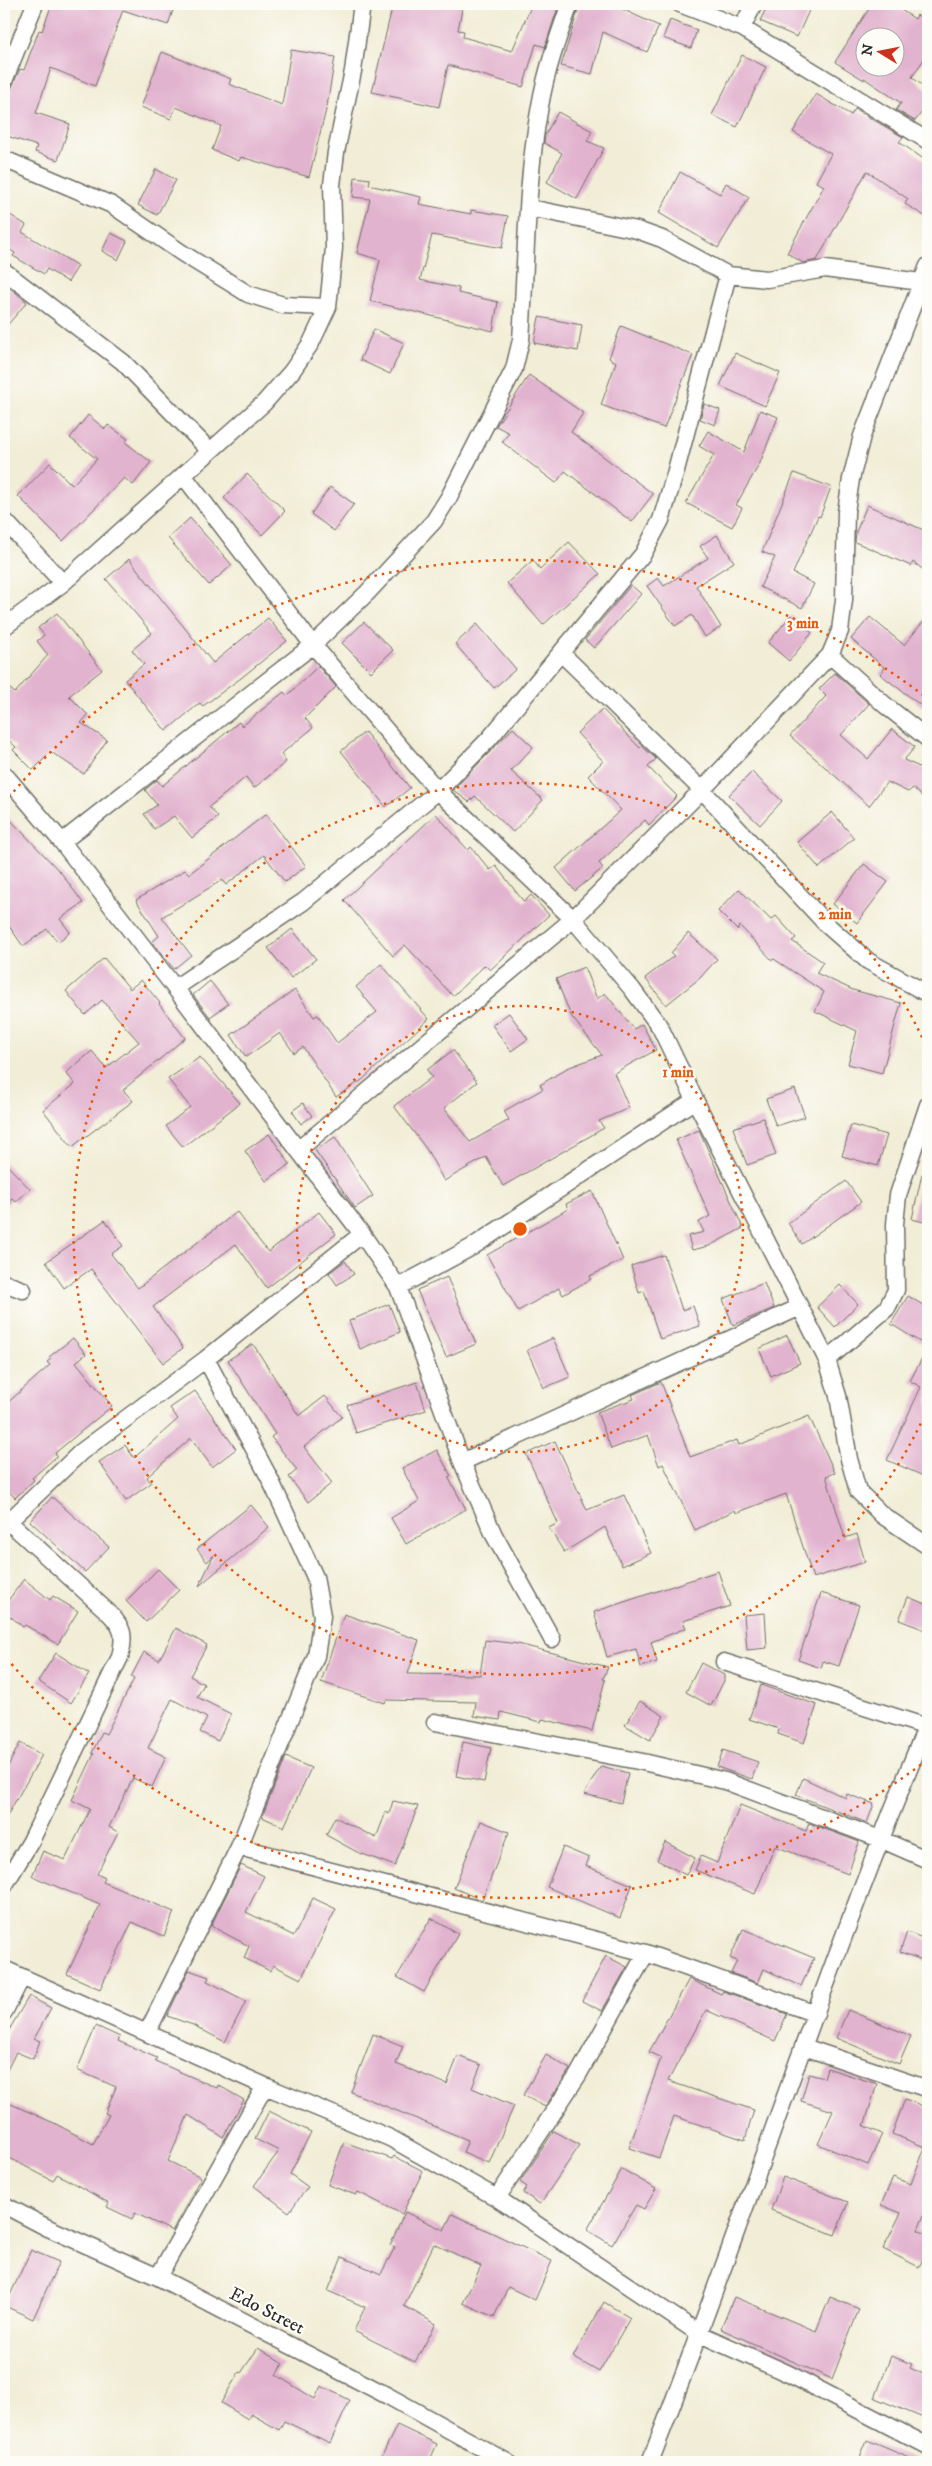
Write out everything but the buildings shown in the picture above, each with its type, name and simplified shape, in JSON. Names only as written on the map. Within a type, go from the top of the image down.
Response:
[{"type":"street","points":[[4,81],[35,4]]},
{"type":"street","points":[[4,627],[63,583],[264,403],[292,371],[311,343],[328,307],[334,248],[332,185],[336,152],[353,71],[362,4]]},
{"type":"street","points":[[62,842],[313,644],[367,593],[434,521],[449,497],[514,369],[521,340],[530,208],[540,106],[552,55],[570,4]]},
{"type":"street","points":[[680,4],[742,28],[928,141]]},
{"type":"street","points":[[742,28],[754,4]]},
{"type":"street","points":[[4,159],[112,205],[182,253],[248,294],[283,305],[328,307]]},
{"type":"street","points":[[530,208],[636,230],[662,239],[728,275],[767,279],[825,269],[920,282]]},
{"type":"street","points":[[298,1150],[573,919],[702,790],[830,654],[841,624],[846,512],[851,479],[862,436],[920,282],[928,266]]},
{"type":"street","points":[[4,271],[123,362],[210,451]]},
{"type":"street","points":[[175,988],[303,902],[438,791],[489,739],[643,554],[661,520],[728,275]]},
{"type":"street","points":[[183,475],[313,644],[438,791],[573,919],[632,989],[660,1027],[827,1360],[838,1396],[849,1459],[858,1491],[882,1516],[928,1546]]},
{"type":"street","points":[[4,520],[63,583]]},
{"type":"street","points":[[561,652],[702,790],[827,925],[868,961],[928,994]]},
{"type":"street","points":[[830,654],[885,705],[928,739]]},
{"type":"street","points":[[4,774],[62,842],[175,988],[362,1234],[398,1287],[462,1462],[494,1535],[552,1639]]},
{"type":"street","points":[[398,1287],[472,1247],[695,1100]]},
{"type":"street","points":[[827,1360],[887,1308],[896,1290],[895,1224],[898,1195],[928,1105]]},
{"type":"street","points":[[4,1886],[31,1841],[120,1657],[124,1639],[119,1623],[108,1612],[7,1524],[81,1452],[206,1359],[362,1234]]},
{"type":"street","points":[[4,1283],[23,1290]]},
{"type":"street","points":[[462,1462],[800,1307]]},
{"type":"street","points":[[146,2033],[239,1847],[316,1656],[322,1616],[315,1577],[269,1477],[206,1359]]},
{"type":"street","points":[[650,2462],[700,2334],[880,1838],[927,1725],[724,1662]]},
{"type":"street","points":[[435,1722],[644,1762],[725,1781],[880,1838],[928,1860]]},
{"type":"street","points":[[239,1847],[646,1953],[816,2014]]},
{"type":"street","points":[[496,2198],[578,2075],[646,1953]]},
{"type":"street","points":[[4,1969],[264,2086],[390,2138],[496,2198],[700,2334],[790,2374],[928,2446]]},
{"type":"street","points":[[4,2012],[22,1977]]},
{"type":"street","points":[[804,2047],[928,2089]]},
{"type":"street","points":[[158,2278],[264,2086]]},
{"type":"street","name":"Edo Street","points":[[4,2205],[46,2227],[158,2278],[388,2396],[507,2462]]}]
